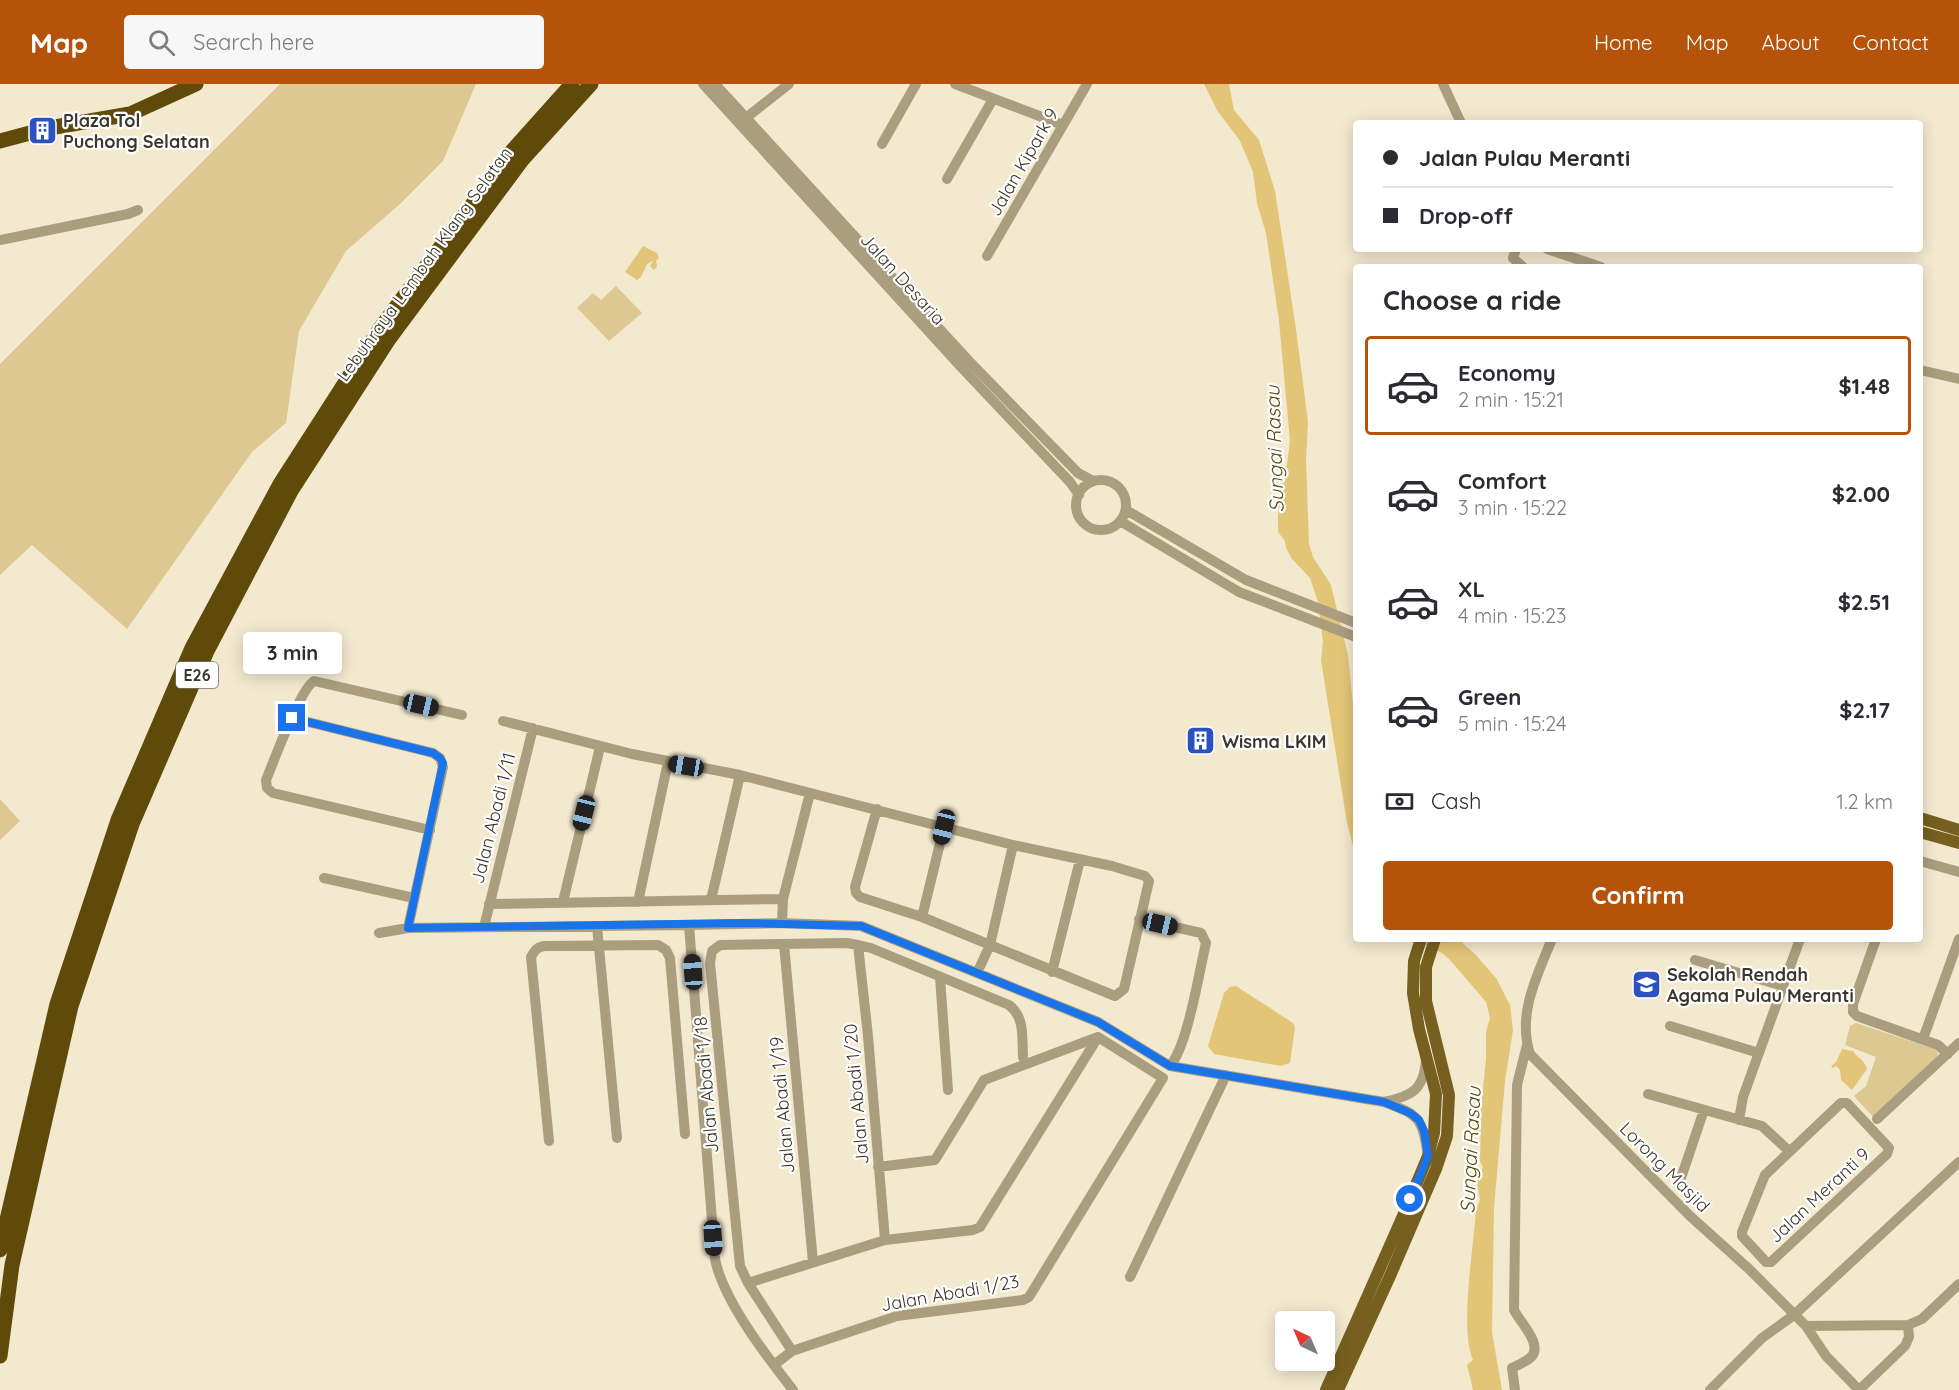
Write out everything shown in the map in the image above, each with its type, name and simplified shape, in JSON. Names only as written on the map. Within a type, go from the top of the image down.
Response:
[{"type":"highway","points":[[55,127],[130,114],[178,88],[196,84]]},
{"type":"highway","name":"Lebuhraya Lembah Klang Selatan","points":[[0,1250],[57,1004],[118,820],[192,648],[280,484],[379,330],[512,151],[572,84]]},
{"type":"highway","name":"Lebuhraya Lembah Klang Selatan","points":[[0,1356],[12,1265],[71,1006],[132,824],[207,651],[291,491],[389,339],[522,160],[591,84]]},
{"type":"highway","points":[[0,141],[30,133]]},
{"type":"main road","points":[[1923,819],[1959,830]]},
{"type":"main road","points":[[1923,833],[1959,843]]},
{"type":"main road","points":[[1326,1390],[1428,1156],[1434,1133],[1436,1094],[1414,1005],[1412,980],[1414,961],[1421,942]]},
{"type":"main road","points":[[1338,1390],[1390,1276],[1448,1136],[1449,1095],[1426,1001],[1426,967],[1434,942]]},
{"type":"street","name":"Jalan Desaria","points":[[703,84],[743,120],[1078,473],[1093,481],[1106,480],[1119,487],[1126,502],[1126,510]]},
{"type":"street","name":"Jalan Desaria","points":[[715,84],[743,120],[961,367],[1070,482],[1078,495],[1079,516],[1089,527],[1102,530],[1120,522]]},
{"type":"street","points":[[743,120],[789,84]]},
{"type":"street","points":[[882,144],[916,84]]},
{"type":"street","points":[[955,84],[1063,125]]},
{"type":"street","name":"Jalan Kipark 9","points":[[987,256],[1087,84]]},
{"type":"street","points":[[1443,84],[1460,120]]},
{"type":"street","points":[[947,179],[993,99]]},
{"type":"street","points":[[0,240],[138,210]]},
{"type":"street","points":[[1515,252],[1513,258],[1520,264]]},
{"type":"street","points":[[1556,252],[1592,264]]},
{"type":"street","points":[[1923,371],[1959,379]]},
{"type":"street","points":[[1078,495],[1087,484],[1093,481]]},
{"type":"street","points":[[1353,622],[1246,580],[1126,510],[1120,522],[1239,592],[1353,636]]},
{"type":"street","points":[[430,830],[270,790],[266,780],[292,718],[309,684],[315,681],[462,715]]},
{"type":"street","points":[[292,718],[437,756],[443,763],[408,928]]},
{"type":"street","points":[[503,721],[600,747],[740,775],[877,809],[1013,845],[1145,876],[1149,881],[1122,993],[1115,996],[922,917],[860,897],[855,887],[877,809]]},
{"type":"street","name":"Jalan Abadi 1/11","points":[[485,922],[533,728]]},
{"type":"street","points":[[563,902],[600,747]]},
{"type":"street","points":[[638,902],[668,762]]},
{"type":"street","points":[[711,900],[740,775]]},
{"type":"street","points":[[782,923],[783,899],[810,793]]},
{"type":"street","points":[[922,917],[944,827]]},
{"type":"street","points":[[977,973],[990,945],[1013,845]]},
{"type":"street","points":[[1052,972],[1080,860]]},
{"type":"street","points":[[1923,862],[1959,872]]},
{"type":"street","points":[[324,878],[414,898]]},
{"type":"street","points":[[489,904],[783,899]]},
{"type":"street","points":[[1139,919],[1202,933],[1206,942],[1180,1052],[1170,1066]]},
{"type":"street","points":[[379,933],[408,928],[485,922],[597,926],[782,923],[861,926],[1098,1022],[1170,1066],[1384,1102],[1410,1113],[1419,1120],[1424,1131],[1428,1156]]},
{"type":"street","points":[[689,925],[716,1265],[723,1286],[774,1365],[793,1390]]},
{"type":"street","points":[[597,926],[616,1138]]},
{"type":"street","points":[[1923,1039],[1959,939]]},
{"type":"street","points":[[1515,1390],[1512,1368],[1534,1354],[1530,1331],[1514,1310],[1517,1084],[1527,1045],[1525,1028],[1527,1002],[1551,942]]},
{"type":"street","points":[[1738,1120],[1743,1097],[1799,942]]},
{"type":"street","points":[[1875,942],[1853,1004],[1853,1012],[1857,1017],[1938,1045],[1948,1054]]},
{"type":"street","name":"Jalan Abadi 1/18","points":[[792,1351],[748,1283],[740,1266],[710,957],[715,948],[720,945],[847,943],[871,948],[1009,1005],[1017,1011],[1021,1019],[1023,1056]]},
{"type":"street","name":"Jalan Abadi 1/19","points":[[784,944],[813,1262]]},
{"type":"street","points":[[549,1142],[531,957],[534,951],[545,946],[658,945],[666,950],[670,958],[685,1134]]},
{"type":"street","name":"Jalan Abadi 1/20","points":[[858,945],[885,1240]]},
{"type":"street","points":[[1695,960],[1783,986]]},
{"type":"street","points":[[940,977],[948,1090]]},
{"type":"street","points":[[1670,1026],[1759,1053]]},
{"type":"street","points":[[748,1283],[885,1240],[973,1230],[980,1227],[1098,1037]]},
{"type":"street","points":[[878,1167],[935,1160],[984,1080],[1098,1037]]},
{"type":"street","name":"Jalan Abadi 1/23","points":[[774,1365],[792,1351],[897,1316],[1029,1297],[1163,1078],[1098,1037]]},
{"type":"street","points":[[1648,1094],[1762,1126],[1790,1151],[1841,1103],[1847,1103],[1872,1122],[1959,1043]]},
{"type":"street","name":"Lorong Masjid","points":[[1527,1045],[1530,1054],[1537,1062],[1689,1216],[1749,1269],[1806,1326],[1826,1356],[1859,1390]]},
{"type":"street","points":[[1384,1102],[1404,1098],[1417,1089],[1423,1078],[1426,1053]]},
{"type":"street","points":[[1130,1277],[1226,1076]]},
{"type":"street","points":[[1680,1181],[1704,1110]]},
{"type":"street","name":"Jalan Meranti 9","points":[[1790,1151],[1765,1175],[1742,1232],[1766,1262],[1771,1262],[1887,1154],[1889,1148],[1872,1122]]},
{"type":"street","points":[[1716,1388],[1762,1338],[1794,1315],[1959,1162]]},
{"type":"street","points":[[1859,1390],[1905,1346],[1908,1332],[1959,1284]]},
{"type":"street","points":[[1806,1326],[1908,1332]]},
{"type":"shaded area","points":[[280,84],[476,84],[443,161],[400,204],[346,251],[299,331],[286,423],[252,452],[127,629],[32,545],[0,575],[0,364]]},
{"type":"shaded area","points":[[1204,84],[1229,84],[1234,110],[1259,140],[1275,191],[1308,422],[1306,460],[1309,544],[1313,557],[1331,585],[1348,655],[1353,706],[1353,846],[1347,823],[1321,660],[1323,642],[1318,602],[1310,578],[1292,559],[1285,541],[1278,532],[1278,503],[1290,441],[1279,321],[1266,233],[1257,203],[1253,172],[1240,141],[1217,110]]},
{"type":"shaded area","points":[[643,246],[657,253],[659,258],[654,270],[650,266],[653,261],[648,264],[637,280],[625,272]]},
{"type":"shaded area","points":[[616,286],[642,313],[609,341],[577,308],[593,293],[601,300]]},
{"type":"shaded area","points":[[0,799],[20,821],[0,840]]},
{"type":"shaded area","points":[[1420,942],[1461,942],[1496,978],[1510,1005],[1513,1030],[1505,1081],[1494,1208],[1492,1332],[1502,1390],[1473,1390],[1467,1365],[1473,1360],[1467,1328],[1468,1287],[1476,1209],[1480,1200],[1477,1182],[1483,1167],[1480,1162],[1481,1108],[1486,1059],[1486,1031],[1490,1018],[1486,1002],[1442,953]]},
{"type":"shaded area","points":[[1236,986],[1293,1023],[1295,1027],[1290,1063],[1281,1066],[1214,1054],[1208,1046],[1224,993],[1230,987]]},
{"type":"shaded area","points":[[1856,1023],[1935,1049],[1938,1053],[1937,1058],[1873,1117],[1854,1096],[1866,1086],[1876,1057],[1845,1045],[1850,1026]]},
{"type":"shaded area","points":[[1842,1049],[1853,1051],[1865,1063],[1867,1069],[1852,1090],[1841,1080],[1840,1070],[1836,1066],[1833,1068],[1831,1066],[1836,1062]]},
{"type":"tunnel","points":[[30,133],[55,127]]},
{"type":"place","name":"Plaza Tol Puchong Selatan","points":[[42,130]]},
{"type":"place","name":"Wisma LKIM","points":[[1201,741]]},
{"type":"place","name":"Sekolah Rendah Agama Pulau Meranti","points":[[1646,984]]},
{"type":"route","points":[[292,718],[433,753],[443,763],[408,928],[722,923],[861,926],[1098,1022],[1170,1066],[1384,1102],[1400,1107],[1419,1120],[1424,1131],[1428,1156],[1410,1199]]},
{"type":"water label","name":"Sungai Rasau","points":[[1274,449]]},
{"type":"water label","name":"Sungai Rasau","points":[[1470,1150]]}]
